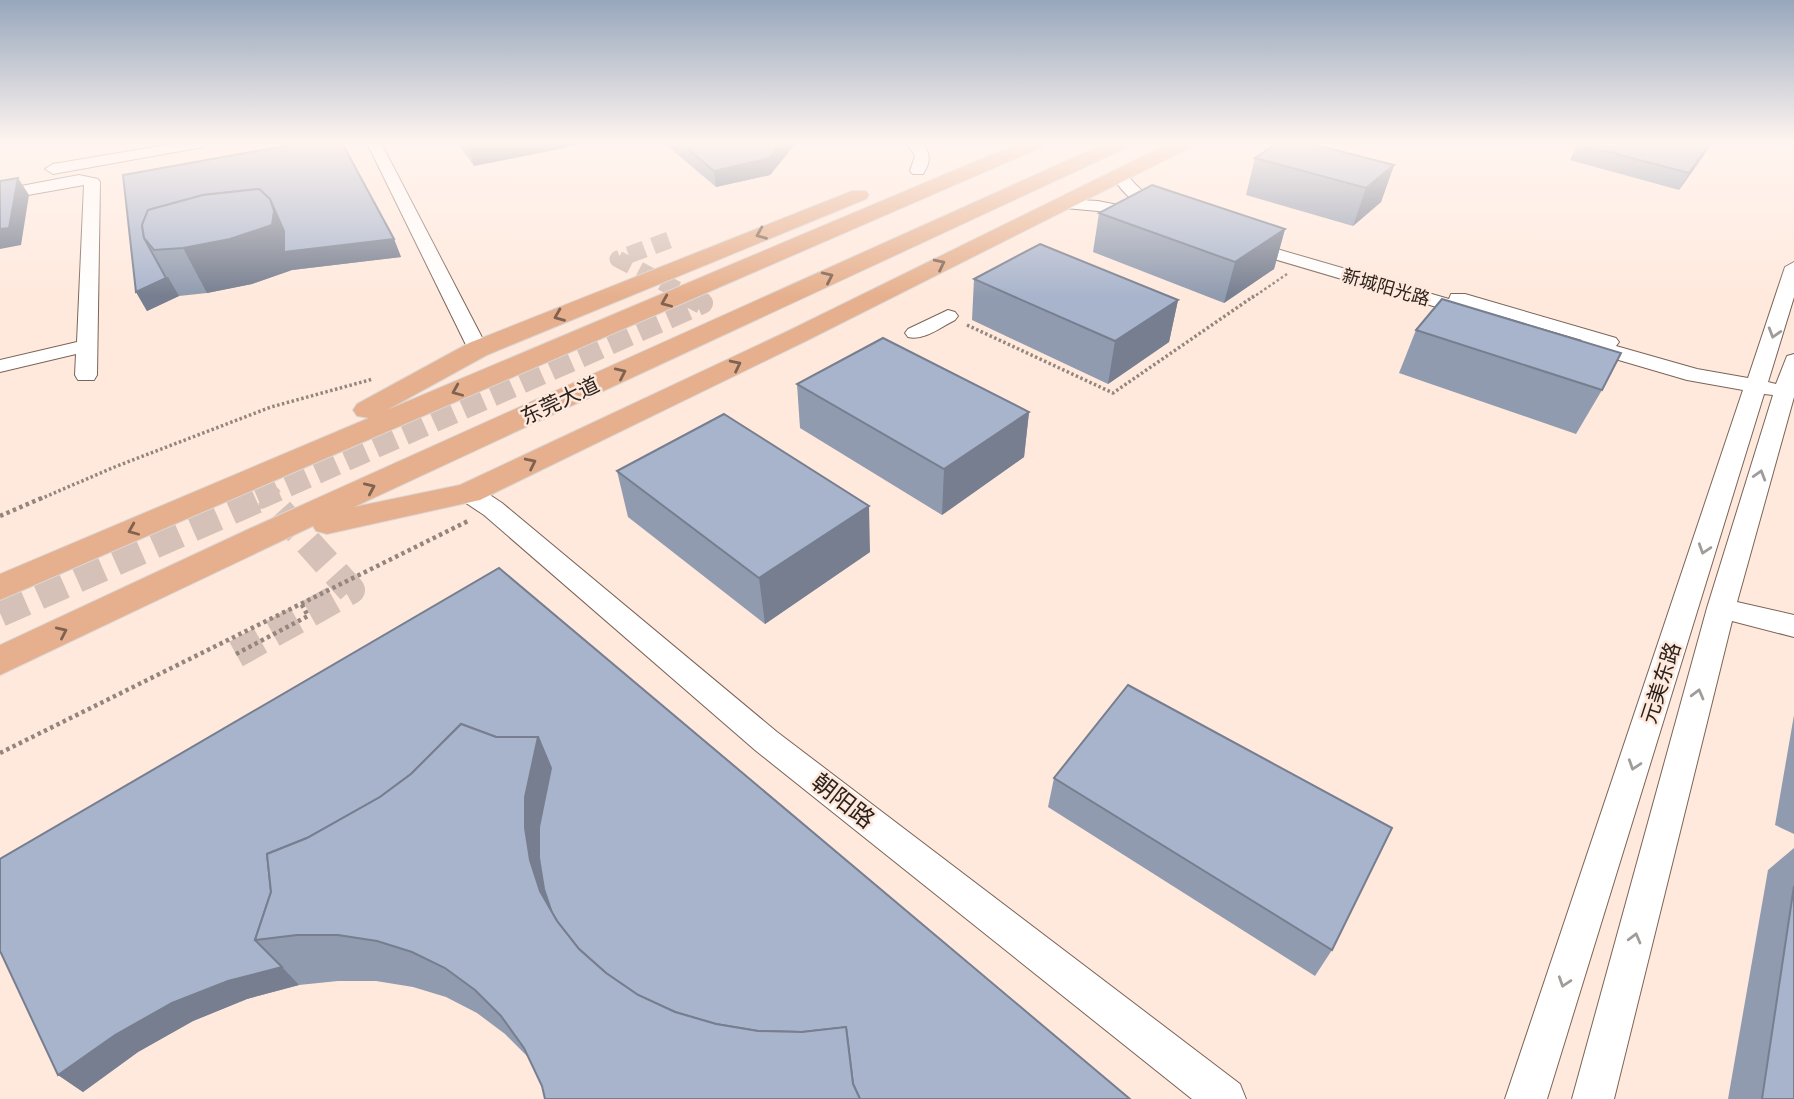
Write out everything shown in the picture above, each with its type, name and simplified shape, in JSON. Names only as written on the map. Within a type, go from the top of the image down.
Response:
[{"type":"main road","points":[[196,503],[478,349],[860,194]]},
{"type":"main road","points":[[729,275],[865,194]]},
{"type":"main road","points":[[0,588],[916,194]]},
{"type":"main road","name":"东莞大道","points":[[0,661],[263,536],[1009,194]]},
{"type":"main road","points":[[263,536],[481,501],[807,331],[1080,194]]},
{"type":"street","points":[[86,375],[92,194]]},
{"type":"street","points":[[399,194],[478,349]]},
{"type":"street","points":[[1060,204],[1098,206],[1181,219],[1135,194]]},
{"type":"street","name":"新城阳光路","points":[[1232,236],[1695,366],[1782,382],[1695,375],[1302,263],[1232,236]]},
{"type":"street","name":"元美东路","points":[[1593,1099],[1782,382],[1794,267]]},
{"type":"street","points":[[915,332],[948,316]]},
{"type":"street","points":[[0,366],[88,345]]},
{"type":"street","name":"元美东路","points":[[1526,1099],[1782,382]]},
{"type":"street","name":"朝阳路","points":[[481,501],[766,741],[1225,1099]]},
{"type":"street","points":[[1721,608],[1794,626]]},
{"type":"path","points":[[948,316],[1113,393],[1302,263]]},
{"type":"path","points":[[0,516],[117,466],[271,407],[380,377]]},
{"type":"path","points":[[0,753],[301,603],[481,501]]},
{"type":"path","points":[[236,654],[309,616],[301,603]]},
{"type":"building","points":[[0,194],[15,194],[9,228],[0,229]]},
{"type":"building","points":[[125,194],[210,194],[148,210],[142,225],[144,238],[166,278],[136,292]]},
{"type":"building","points":[[265,194],[370,194],[394,239],[284,252],[284,231],[270,199]]},
{"type":"building","points":[[265,194],[270,199],[274,211],[272,225],[230,239],[183,248],[154,250],[144,238],[142,225],[148,210],[203,195]]},
{"type":"building","points":[[1134,194],[1180,194],[1285,229],[1235,262],[1099,213]]},
{"type":"building","points":[[1040,244],[1178,300],[1115,341],[974,279]]},
{"type":"building","points":[[1442,299],[1621,353],[1602,390],[1416,330]]},
{"type":"building","points":[[883,338],[1029,412],[944,469],[797,384]]},
{"type":"building","points":[[724,414],[869,506],[759,578],[617,471]]},
{"type":"building","points":[[499,568],[1130,1099],[860,1099],[853,1084],[846,1027],[802,1032],[758,1031],[716,1024],[675,1012],[638,995],[606,973],[579,949],[552,913],[544,889],[539,858],[539,827],[551,768],[538,737],[496,737],[461,724],[411,774],[380,797],[307,838],[267,854],[271,892],[255,940],[282,967],[228,981],[172,1003],[115,1035],[58,1075],[0,951],[0,859]]},
{"type":"building","points":[[1128,685],[1392,828],[1332,950],[1054,778]]},
{"type":"building","points":[[461,724],[496,737],[538,737],[525,797],[525,828],[530,860],[540,891],[557,921],[579,949],[606,973],[638,995],[675,1012],[716,1024],[758,1031],[802,1032],[846,1027],[853,1084],[860,1099],[545,1099],[542,1086],[524,1048],[501,1016],[475,990],[445,968],[412,952],[377,941],[338,935],[297,935],[255,940],[271,892],[267,854],[307,838],[380,797],[411,774]]},
{"type":"building","points":[[1794,886],[1794,1099],[1762,1099]]},
{"type":"tunnel","points":[[669,240],[618,259],[693,298]]},
{"type":"tunnel","points":[[258,499],[702,303],[689,296]]},
{"type":"tunnel","points":[[0,613],[262,497]]},
{"type":"tunnel","points":[[236,654],[351,590],[267,497]]}]
